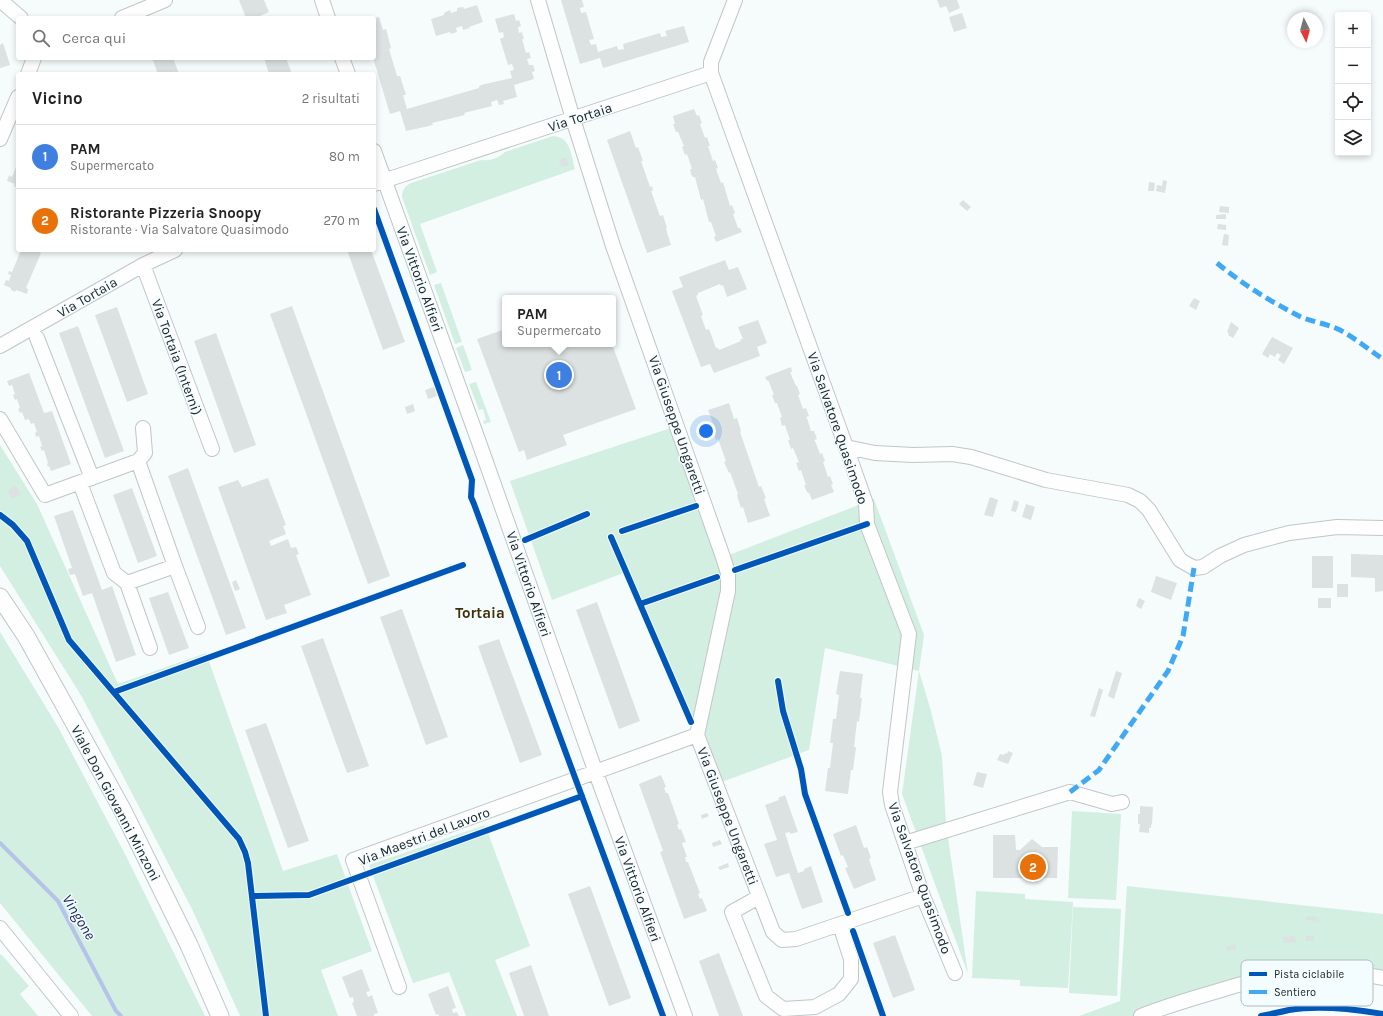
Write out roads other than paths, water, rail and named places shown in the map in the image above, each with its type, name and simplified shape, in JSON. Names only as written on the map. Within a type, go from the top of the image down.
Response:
[{"type":"main road","name":"Viale Don Giovanni Minzoni","points":[[0,597],[26,636],[122,809],[189,945],[220,1016]]},
{"type":"street","points":[[0,0],[19,16]]},
{"type":"street","points":[[127,16],[165,0]]},
{"type":"street","points":[[322,0],[327,16]]},
{"type":"street","name":"Via Giuseppe Ungaretti","points":[[538,0],[573,119],[613,246],[728,573],[728,591],[697,735],[773,932],[782,940],[796,939],[924,896]]},
{"type":"street","points":[[711,73],[711,62],[735,0]]},
{"type":"street","points":[[29,72],[33,60]]},
{"type":"street","points":[[343,60],[347,72]]},
{"type":"street","name":"Via Tortaia","points":[[379,182],[711,73]]},
{"type":"street","name":"Via Salvatore Quasimodo","points":[[711,73],[846,446],[866,504],[867,524],[909,634],[890,792],[892,805],[905,843],[954,973]]},
{"type":"street","points":[[0,139],[16,101]]},
{"type":"street","name":"Via Vittorio Alfieri","points":[[376,163],[379,182],[482,448],[596,773],[685,1016]]},
{"type":"street","name":"Via Tortaia","points":[[0,346],[143,265],[172,252]]},
{"type":"street","name":"Via Tortaia (Interni)","points":[[143,265],[212,449]]},
{"type":"street","points":[[37,338],[86,480],[114,573],[127,583],[150,648]]},
{"type":"street","points":[[0,420],[45,495],[138,461],[145,453],[143,428]]},
{"type":"street","points":[[846,446],[875,453],[913,455],[952,454],[971,457],[1046,480],[1128,495],[1140,501],[1149,510],[1180,560],[1194,568],[1203,567],[1220,556],[1244,545],[1289,533],[1337,527],[1383,528]]},
{"type":"street","points":[[138,461],[198,627]]},
{"type":"street","points":[[127,583],[175,566]]},
{"type":"street","name":"Via Giuseppe Ungaretti","points":[[596,773],[697,735]]},
{"type":"street","name":"Via Maestri del Lavoro","points":[[399,987],[353,860],[596,773]]},
{"type":"street","points":[[905,843],[1070,792],[1112,804],[1122,802]]},
{"type":"street","name":"Via Giuseppe Ungaretti","points":[[759,898],[732,912],[766,996],[783,1009],[815,1007],[840,994],[851,979],[851,959],[840,925]]},
{"type":"street","points":[[0,928],[71,1016]]},
{"type":"street","points":[[1373,976],[1383,978]]},
{"type":"street","points":[[1141,1016],[1163,1007],[1241,984]]},
{"type":"waterway","name":"Vingone","points":[[0,843],[58,901],[116,1011],[121,1016]]},
{"type":"place","name":"PAM","points":[[559,375]]},
{"type":"place","name":"Ristorante Pizzeria Snoopy","points":[[1033,867]]},
{"type":"district","name":"Tortaia","points":[[480,613]]}]
